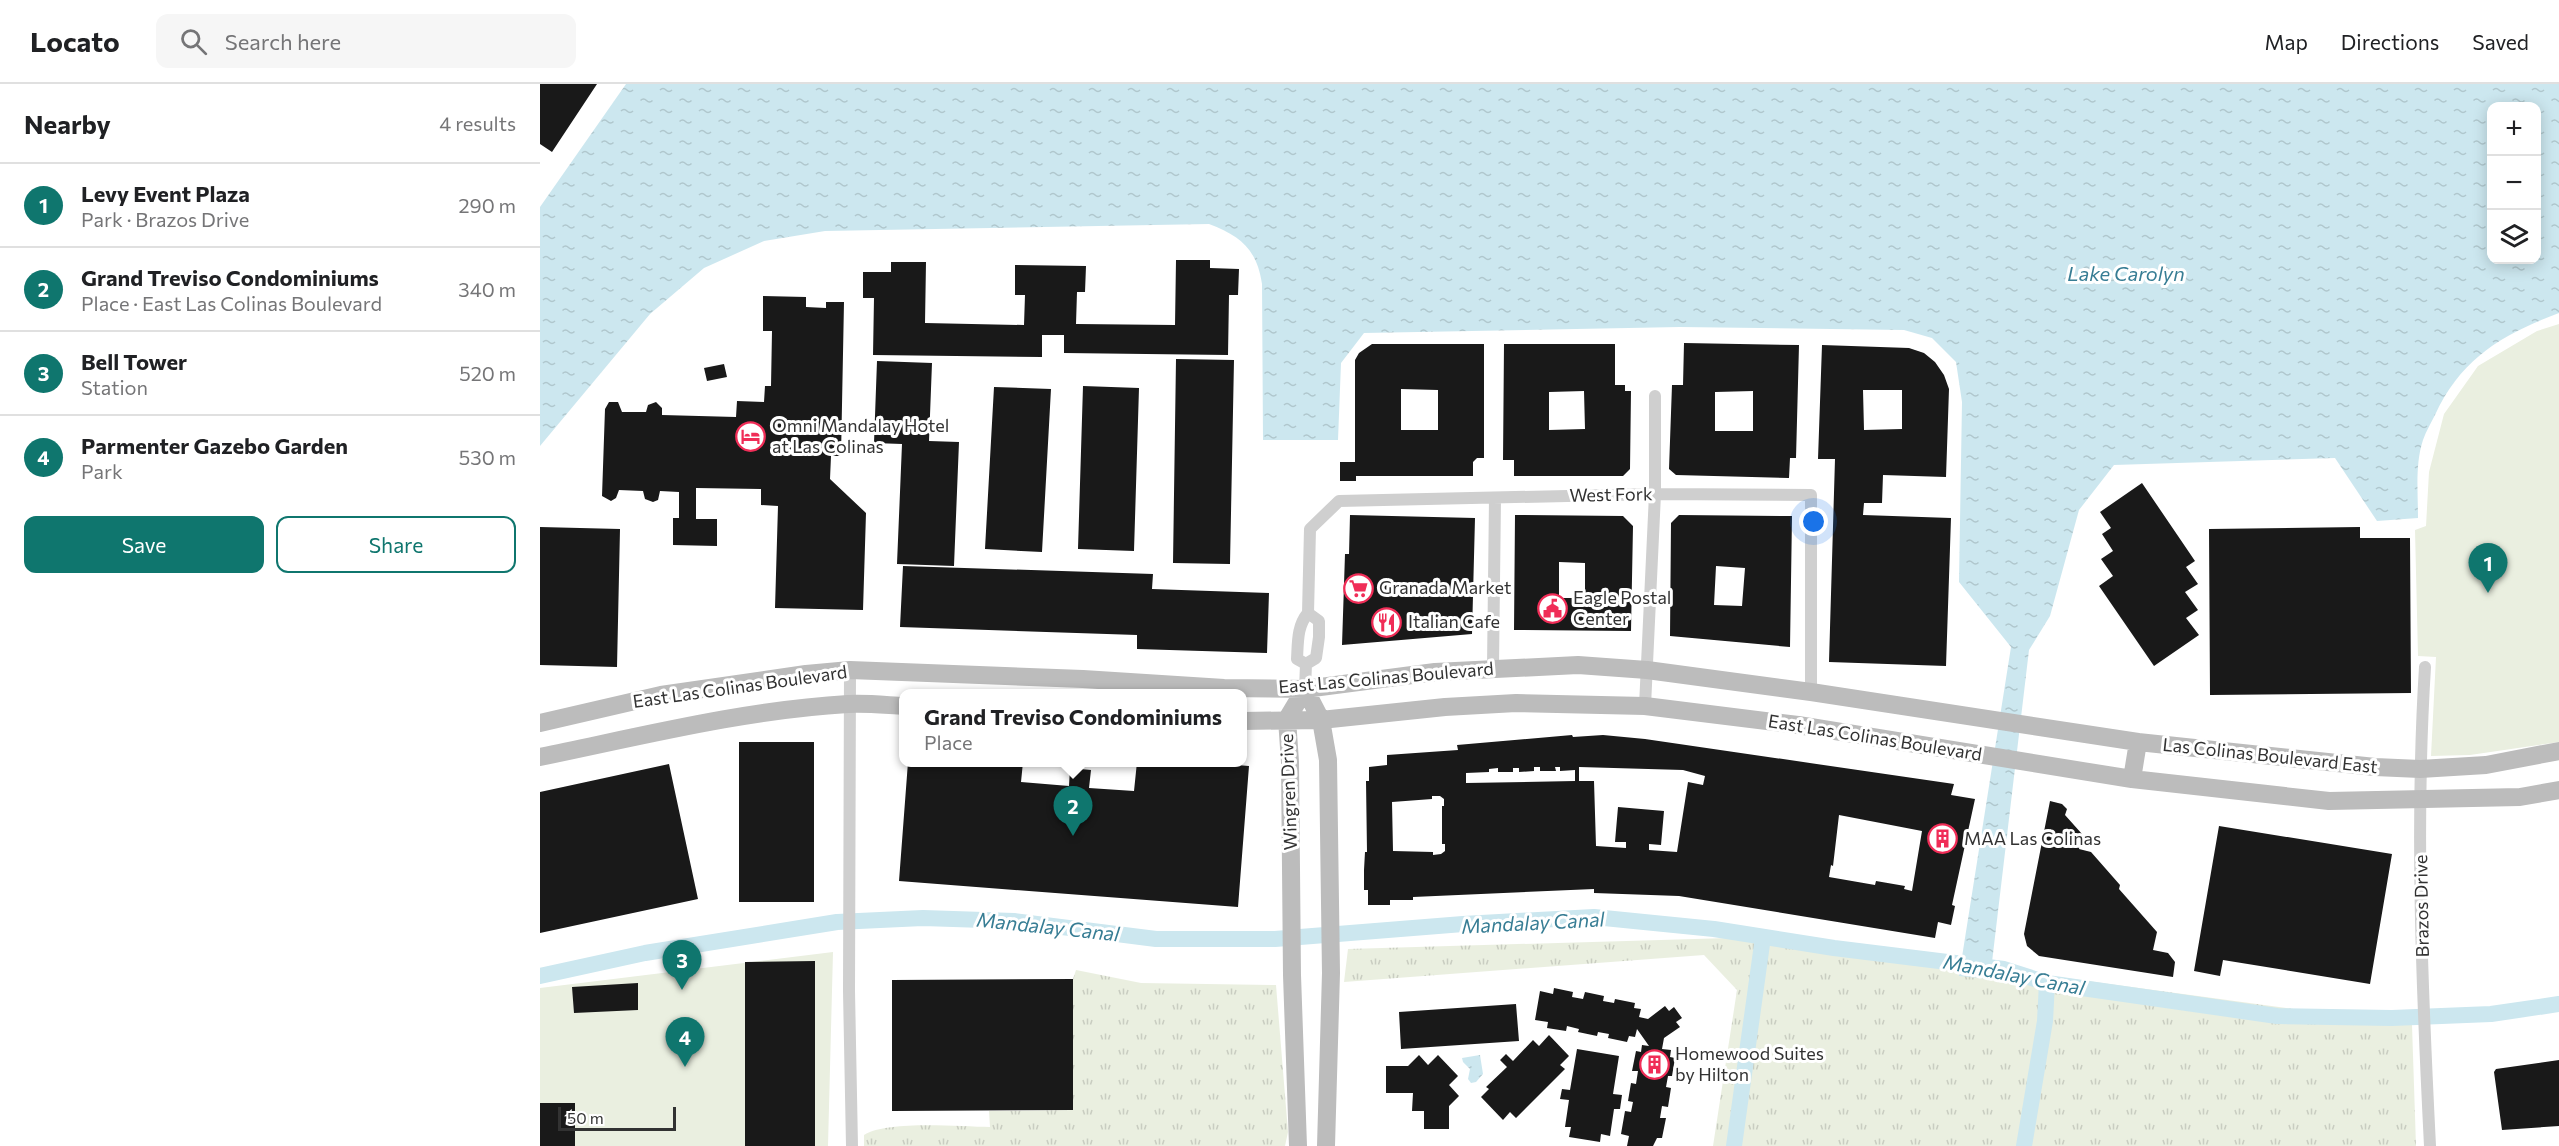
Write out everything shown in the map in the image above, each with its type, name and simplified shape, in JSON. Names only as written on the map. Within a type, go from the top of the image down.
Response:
[{"type":"main road","name":"East Las Colinas Boulevard","points":[[540,723],[661,695],[850,670],[1083,679],[1224,688],[1305,689],[1435,672],[1493,667],[1578,665],[1647,670],[1981,718]]},
{"type":"main road","name":"Wingren Drive","points":[[1298,1146],[1290,762],[1287,720],[1305,689]]},
{"type":"main road","name":"Wingren Drive","points":[[1305,689],[1321,720],[1328,760],[1331,973],[1327,1146]]},
{"type":"main road","points":[[702,690],[710,723]]},
{"type":"main road","name":"East Las Colinas Boulevard","points":[[1247,720],[1321,720],[1445,707],[1516,703],[1645,706],[1798,725],[2041,765]]},
{"type":"main road","name":"East Las Colinas Boulevard","points":[[540,757],[710,723],[799,708],[851,704],[899,706]]},
{"type":"main road","name":"Las Colinas Boulevard East","points":[[1981,718],[2138,742],[2374,767],[2420,769],[2486,765],[2559,751]]},
{"type":"main road","points":[[2132,779],[2138,742]]},
{"type":"main road","name":"Las Colinas Boulevard East","points":[[2041,765],[2132,779],[2329,801],[2520,797],[2559,790]]},
{"type":"street","points":[[1645,706],[1655,494],[1655,396]]},
{"type":"street","name":"West Fork","points":[[1306,664],[1297,659],[1297,648],[1300,623],[1308,613],[1311,529],[1339,501],[1655,494],[1811,495],[1811,692]]},
{"type":"street","points":[[1493,667],[1495,498]]},
{"type":"street","name":"West Fork","points":[[1306,664],[1316,658],[1319,637],[1318,621],[1308,613]]},
{"type":"street","name":"West Fork","points":[[1305,689],[1306,664]]},
{"type":"street","name":"Brazos Drive","points":[[2425,666],[2420,800],[2430,1146]]},
{"type":"street","points":[[850,670],[849,991],[852,1146]]},
{"type":"green space","points":[[2559,324],[2559,742],[2470,755],[2431,756],[2436,657],[2418,656],[2415,530],[2426,526],[2429,472],[2444,414],[2478,366],[2537,331]]},
{"type":"green space","points":[[1763,937],[2412,1025],[2416,1146],[1713,1146],[1737,990],[1704,955],[1344,982],[1348,949]]},
{"type":"green space","points":[[833,952],[828,1146],[540,1146],[540,988]]},
{"type":"green space","points":[[1076,970],[1141,983],[1276,985],[1288,1132],[1285,1146],[864,1146],[864,1135],[890,1127],[925,1125],[990,1127],[989,1111],[1073,1110],[1073,979]]},
{"type":"water","name":"Lake Carolyn","points":[[626,84],[2559,84],[2559,313],[2502,339],[2486,350],[2457,378],[2445,395],[2420,449],[2417,479],[2418,518],[2377,521],[2335,458],[2114,465],[2079,510],[2050,616],[2029,650],[1990,979],[1959,976],[2011,647],[1959,582],[1962,402],[1956,362],[1932,338],[1904,330],[1680,327],[1364,333],[1341,363],[1338,440],[1263,440],[1260,272],[1246,246],[1239,239],[1220,229],[1209,224],[825,231],[764,241],[704,268],[650,314],[540,446],[540,207]]},
{"type":"water","points":[[1480,1055],[1483,1074],[1476,1082],[1471,1083],[1468,1079],[1470,1069],[1462,1058]]},
{"type":"building","points":[[540,84],[597,84],[552,152],[540,144]]},
{"type":"building","points":[[1176,260],[1210,260],[1210,268],[1239,269],[1238,295],[1229,295],[1228,355],[1064,353],[1064,335],[1042,335],[1042,357],[873,355],[874,298],[863,298],[863,272],[891,272],[891,262],[926,262],[925,323],[1024,325],[1025,295],[1015,295],[1015,265],[1086,266],[1085,292],[1077,292],[1076,324],[1175,325]]},
{"type":"building","name":"Omni Mandalay Hotel at Las Colinas","points":[[763,296],[806,297],[806,307],[826,308],[826,302],[844,302],[841,456],[831,456],[830,479],[866,513],[863,610],[775,608],[778,506],[761,505],[761,489],[696,488],[696,519],[717,519],[717,546],[673,545],[673,518],[679,518],[679,492],[660,491],[658,500],[653,502],[645,499],[643,491],[619,490],[616,498],[611,501],[602,496],[605,409],[609,402],[618,402],[622,412],[646,412],[648,405],[656,402],[662,408],[662,415],[736,417],[737,401],[764,402],[765,386],[771,386],[772,331],[763,331]]},
{"type":"building","points":[[1684,343],[1799,345],[1796,458],[1790,458],[1789,478],[1676,475],[1669,469],[1672,385],[1683,385]],"holes":[[[1753,391],[1753,431],[1715,431],[1715,392]]]},
{"type":"building","points":[[1372,344],[1484,344],[1484,458],[1477,458],[1473,462],[1473,476],[1356,476],[1356,481],[1340,481],[1340,462],[1355,462],[1355,360],[1359,353]],"holes":[[[1401,389],[1438,390],[1438,430],[1401,430]]]},
{"type":"building","points":[[1504,344],[1615,344],[1615,385],[1625,385],[1625,391],[1631,391],[1630,469],[1623,476],[1514,476],[1514,460],[1503,460]],"holes":[[[1584,391],[1585,429],[1549,430],[1549,392]]]},
{"type":"building","points":[[1822,345],[1909,348],[1924,353],[1935,362],[1944,375],[1949,389],[1946,477],[1883,475],[1882,503],[1864,503],[1863,515],[1951,518],[1946,666],[1829,662],[1835,459],[1818,459]],"holes":[[[1863,390],[1902,390],[1902,429],[1864,430]]]},
{"type":"building","points":[[1176,359],[1234,360],[1230,564],[1173,563]]},
{"type":"building","points":[[877,361],[932,363],[929,441],[959,442],[954,566],[897,564],[902,444],[874,443]]},
{"type":"building","points":[[724,364],[727,377],[707,381],[704,368]]},
{"type":"building","points":[[1083,386],[1139,388],[1134,551],[1078,549]]},
{"type":"building","points":[[994,387],[1051,389],[1042,552],[985,549]]},
{"type":"building","points":[[2142,483],[2195,561],[2186,567],[2198,584],[2185,592],[2198,610],[2186,618],[2199,635],[2154,666],[2099,586],[2113,576],[2101,559],[2113,551],[2102,534],[2111,528],[2100,512]]},
{"type":"building","points":[[1350,515],[1475,518],[1472,634],[1342,645],[1345,554],[1349,554]]},
{"type":"building","points":[[1515,515],[1623,516],[1633,526],[1631,631],[1514,630]],"holes":[[[1559,562],[1585,563],[1585,598],[1559,598]]]},
{"type":"building","points":[[1679,515],[1792,516],[1790,647],[1670,636],[1671,523]],"holes":[[[1716,566],[1745,568],[1742,606],[1714,605]]]},
{"type":"building","points":[[540,527],[620,529],[617,667],[540,665]]},
{"type":"building","points":[[2360,527],[2360,538],[2410,538],[2411,693],[2210,695],[2209,529]]},
{"type":"building","points":[[903,566],[1153,574],[1152,589],[1269,593],[1267,653],[1137,649],[1137,635],[900,627]]},
{"type":"building","name":"MAA Las Colinas","points":[[1572,735],[1573,737],[1603,735],[1645,739],[1954,784],[1951,795],[1975,799],[1952,905],[1955,906],[1951,925],[1938,922],[1935,938],[1679,896],[1594,893],[1594,889],[1413,897],[1413,900],[1390,900],[1390,905],[1368,905],[1368,890],[1364,890],[1364,870],[1365,852],[1367,852],[1366,781],[1369,781],[1369,767],[1387,765],[1387,755],[1458,750],[1457,745]],"holes":[[[1534,767],[1540,767],[1540,771],[1556,771],[1555,767],[1560,767],[1560,771],[1575,770],[1575,781],[1466,783],[1466,773],[1489,772],[1489,769],[1498,768],[1498,772],[1513,772],[1513,768],[1519,768],[1519,772],[1534,771]],[[1579,767],[1683,770],[1705,776],[1703,785],[1688,782],[1677,852],[1649,850],[1649,844],[1661,845],[1664,811],[1618,807],[1615,842],[1626,842],[1626,848],[1596,846],[1594,781],[1579,781]],[[1432,796],[1440,796],[1444,799],[1442,844],[1445,844],[1445,851],[1433,855],[1433,852],[1393,851],[1392,802],[1432,799]],[[1839,815],[1922,831],[1912,891],[1904,889],[1905,886],[1876,881],[1875,885],[1829,877],[1831,865],[1833,866]]]},
{"type":"building","points":[[739,742],[814,742],[814,902],[739,902]]},
{"type":"building","points":[[669,764],[698,899],[540,933],[540,792]]},
{"type":"building","points":[[1249,766],[1238,907],[899,881],[908,767],[1022,767],[1021,782],[1069,786],[1070,768],[1091,770],[1089,788],[1134,791],[1136,767]]},
{"type":"building","points":[[2050,801],[2062,804],[2067,809],[2065,815],[2082,834],[2079,849],[2091,852],[2120,885],[2119,889],[2157,932],[2153,950],[2168,953],[2175,962],[2173,977],[2039,956],[2027,946],[2024,934]]},
{"type":"building","points":[[2219,826],[2392,854],[2370,984],[2223,960],[2220,976],[2194,971]]},
{"type":"building","points":[[815,961],[815,1146],[745,1146],[745,962]]},
{"type":"building","points":[[1073,979],[1073,1110],[892,1111],[892,980]]},
{"type":"building","points":[[638,983],[638,1010],[574,1013],[572,987]]},
{"type":"building","name":"Homewood Suites by Hilton","points":[[1554,988],[1573,992],[1572,997],[1583,999],[1585,992],[1604,996],[1603,1001],[1614,1003],[1615,999],[1635,1003],[1634,1008],[1641,1009],[1639,1017],[1648,1019],[1665,1006],[1669,1011],[1674,1007],[1682,1018],[1676,1022],[1680,1027],[1664,1038],[1662,1049],[1671,1050],[1670,1057],[1675,1058],[1672,1076],[1668,1076],[1666,1087],[1671,1088],[1668,1107],[1662,1106],[1660,1118],[1666,1118],[1662,1138],[1657,1138],[1653,1146],[1627,1146],[1629,1136],[1621,1134],[1625,1111],[1631,1112],[1633,1102],[1628,1101],[1631,1083],[1636,1084],[1638,1071],[1632,1071],[1636,1051],[1641,1052],[1642,1045],[1649,1046],[1637,1029],[1635,1037],[1629,1036],[1627,1042],[1608,1038],[1609,1034],[1598,1032],[1597,1036],[1578,1032],[1579,1029],[1567,1026],[1566,1031],[1547,1028],[1548,1022],[1535,1020],[1540,991],[1553,994]]},
{"type":"building","points":[[1516,1004],[1519,1041],[1401,1049],[1399,1012]]},
{"type":"building","points":[[1549,1035],[1569,1056],[1560,1065],[1565,1069],[1516,1118],[1510,1112],[1503,1120],[1481,1097],[1489,1089],[1486,1087],[1507,1067],[1500,1060],[1506,1054],[1513,1061],[1533,1040],[1539,1046]]},
{"type":"building","name":"Homewood Suites by Hilton","points":[[1577,1049],[1619,1056],[1613,1094],[1622,1095],[1620,1109],[1614,1109],[1610,1136],[1601,1134],[1600,1142],[1569,1137],[1571,1127],[1565,1127],[1569,1100],[1560,1099],[1562,1089],[1570,1090]]},
{"type":"building","points":[[1419,1055],[1428,1065],[1438,1055],[1458,1076],[1449,1085],[1459,1096],[1449,1106],[1449,1129],[1424,1129],[1424,1111],[1412,1111],[1413,1093],[1386,1093],[1386,1066],[1408,1066]]},
{"type":"building","points":[[2559,1060],[2559,1126],[2502,1130],[2494,1072],[2496,1069]]},
{"type":"building","points":[[540,1103],[575,1103],[575,1146],[540,1146]]},
{"type":"waterway","name":"Mandalay Canal","points":[[540,976],[645,953],[837,922],[923,918],[1014,921],[1156,939],[1275,939],[1463,924],[1594,917],[1714,929],[1834,948],[2004,969],[2047,983],[2277,1016],[2392,1018],[2491,1014],[2559,1004]]},
{"type":"waterway","points":[[1734,1146],[1763,937]]},
{"type":"waterway","points":[[2024,1146],[2045,1021],[2047,983]]},
{"type":"place","name":"Omni Mandalay Hotel at Las Colinas","points":[[751,436]]},
{"type":"place","name":"Granada Market","points":[[1358,588]]},
{"type":"place","name":"Levy Event Plaza","points":[[2488,593]]},
{"type":"place","name":"Eagle Postal Center","points":[[1552,608]]},
{"type":"place","name":"Italian Cafe","points":[[1387,622]]},
{"type":"place","name":"Grand Treviso Condominiums","points":[[1073,836]]},
{"type":"place","name":"MAA Las Colinas","points":[[1943,839]]},
{"type":"place","name":"Bell Tower","points":[[682,990]]},
{"type":"place","name":"Homewood Suites by Hilton","points":[[1654,1064]]},
{"type":"place","name":"Parmenter Gazebo Garden","points":[[685,1067]]}]
